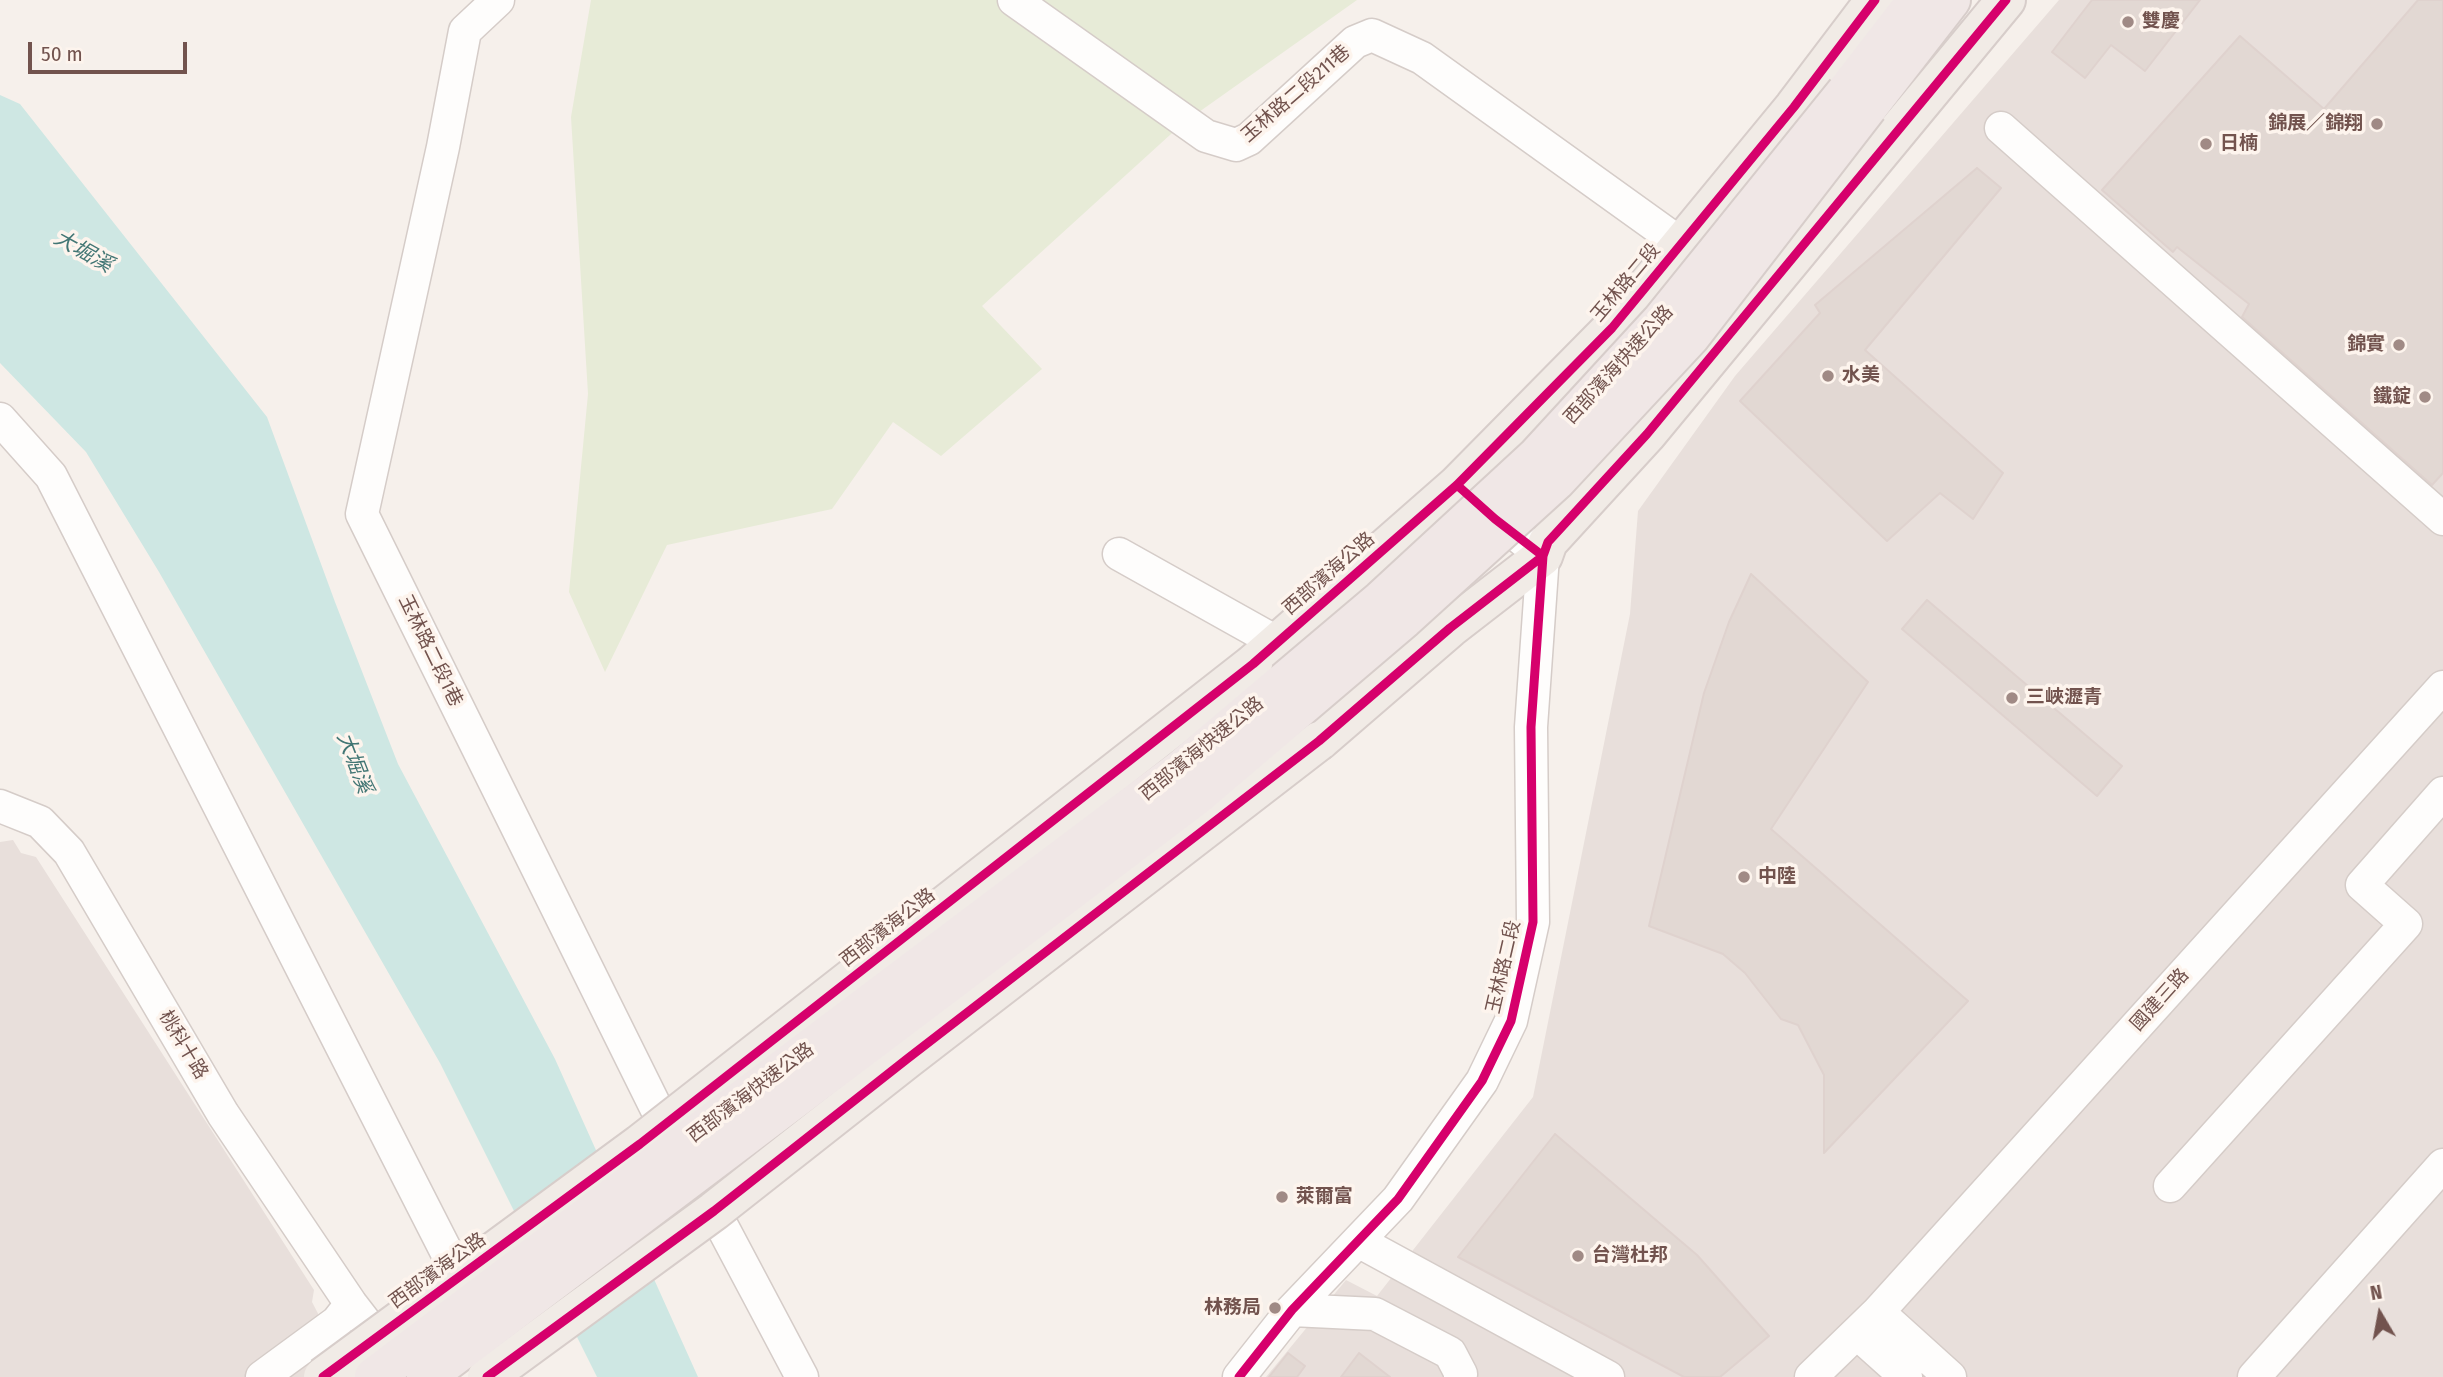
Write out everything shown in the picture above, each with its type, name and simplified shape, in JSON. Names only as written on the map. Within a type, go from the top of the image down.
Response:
[{"type":"highway","name":"西部濱海快速公路","points":[[426,1377],[1196,796],[1404,619],[1556,481],[1691,336],[1857,99],[1917,0]]},
{"type":"highway","name":"西部濱海快速公路","points":[[374,1377],[1180,770],[1381,600],[1536,457],[1857,99],[1951,0]]},
{"type":"main road","name":"玉林路二段","points":[[1457,485],[1612,328],[1794,107],[1875,0]]},
{"type":"main road","name":"玉林路二段","points":[[1544,556],[1548,542],[1647,434],[2006,0]]},
{"type":"main road","name":"西部濱海公路","points":[[323,1377],[665,1126],[1266,653],[1457,485]]},
{"type":"main road","points":[[487,1377],[714,1211],[906,1059],[1319,741],[1450,628],[1544,556]]},
{"type":"street","name":"玉林路二段1巷","points":[[498,0],[465,31],[443,147],[362,514],[665,1126]]},
{"type":"street","name":"玉林路二段211巷","points":[[1014,0],[1206,136],[1236,145],[1249,139],[1355,42],[1372,35],[1422,58],[1681,244]]},
{"type":"street","points":[[2001,128],[2443,519]]},
{"type":"street","points":[[0,419],[51,476],[510,1377]]},
{"type":"street","points":[[1457,485],[1495,519],[1544,556]]},
{"type":"street","points":[[1306,617],[1339,656],[1439,565],[1495,519]]},
{"type":"street","points":[[1119,554],[1266,653]]},
{"type":"street","name":"玉林路二段","points":[[1239,1377],[1292,1310],[1398,1199],[1482,1081],[1511,1021],[1533,922],[1531,727],[1544,556]]},
{"type":"street","name":"國建三路","points":[[1811,1377],[1868,1323],[2443,687]]},
{"type":"street","points":[[2170,1186],[2406,924],[2362,885],[2443,793]]},
{"type":"street","name":"桃科十路","points":[[0,806],[40,822],[69,852],[344,1313]]},
{"type":"street","points":[[2254,1377],[2443,1165]]},
{"type":"street","points":[[714,1211],[802,1377]]},
{"type":"street","points":[[1358,1241],[1608,1377]]},
{"type":"street","points":[[1292,1310],[1375,1314],[1450,1353],[1460,1377]]},
{"type":"street","points":[[344,1313],[374,1377]]},
{"type":"street","points":[[262,1377],[344,1313]]},
{"type":"street","points":[[344,1313],[408,1377]]},
{"type":"street","points":[[1868,1323],[1906,1377]]},
{"type":"street","points":[[1868,1323],[1950,1377]]},
{"type":"shaded area","points":[[2059,0],[2443,0],[2443,1377],[1266,1377],[1346,1280],[1377,1296],[1533,1097],[1630,614],[1638,511],[1735,376]]},
{"type":"shaded area","points":[[13,840],[21,853],[36,857],[314,1290],[312,1302],[351,1377],[0,1377],[0,842]]},
{"type":"green space","points":[[591,0],[1357,0],[1182,124],[982,306],[1042,369],[941,456],[893,422],[832,509],[667,545],[605,672],[569,592],[588,394],[571,117]]},
{"type":"water","name":"大堀溪","points":[[0,95],[20,104],[267,417],[398,764],[555,1059],[698,1377],[597,1377],[440,1063],[159,572],[86,452],[0,363]]},
{"type":"building","name":"雙慶","points":[[2092,0],[2200,0],[2145,71],[2111,45],[2085,78],[2052,52]]},
{"type":"building","points":[[2418,0],[2443,0],[2443,473],[2432,485],[2242,317],[2249,304],[2177,247],[2173,252],[2102,190],[2240,36],[2324,109]]},
{"type":"building","name":"水美","points":[[1977,168],[2001,188],[1865,350],[2003,473],[1973,519],[1940,493],[1887,541],[1740,401],[1820,313],[1815,305]]},
{"type":"building","name":"中陸","points":[[1751,574],[1868,682],[1771,829],[1968,1001],[1824,1153],[1824,1075],[1798,1025],[1781,1019],[1745,973],[1723,954],[1649,926],[1704,693],[1729,622]]},
{"type":"building","name":"三峽瀝青","points":[[1927,600],[2122,766],[2097,796],[1902,629]]},
{"type":"building","name":"台灣杜邦","points":[[1555,1134],[1697,1255],[1769,1336],[1720,1377],[1684,1377],[1458,1257]]},
{"type":"building","points":[[1288,1353],[1305,1366],[1297,1377],[1269,1377]]},
{"type":"building","points":[[1359,1353],[1390,1377],[1341,1377]]},
{"type":"cycle path","points":[[323,1377],[640,1144],[1253,664],[1457,485],[1612,328],[1794,107],[1875,0]]},
{"type":"cycle path","points":[[1239,1377],[1292,1310],[1398,1199],[1482,1081],[1511,1021],[1533,922],[1531,727],[1543,556],[1548,542],[1647,434],[2006,0]]},
{"type":"cycle path","points":[[1457,485],[1543,556]]},
{"type":"cycle path","points":[[487,1377],[714,1211],[1319,741],[1450,628],[1543,556]]},
{"type":"place","name":"雙慶","points":[[2128,22]]},
{"type":"place","name":"錦展／錦翔","points":[[2377,124]]},
{"type":"place","name":"日楠","points":[[2206,144]]},
{"type":"place","name":"錦實","points":[[2399,345]]},
{"type":"place","name":"水美","points":[[1828,376]]},
{"type":"place","name":"鐵錠","points":[[2425,397]]},
{"type":"place","name":"三峽瀝青","points":[[2012,698]]},
{"type":"place","name":"中陸","points":[[1744,877]]},
{"type":"place","name":"萊爾富","points":[[1282,1197]]},
{"type":"place","name":"台灣杜邦","points":[[1578,1256]]},
{"type":"place","name":"林務局","points":[[1275,1308]]}]
